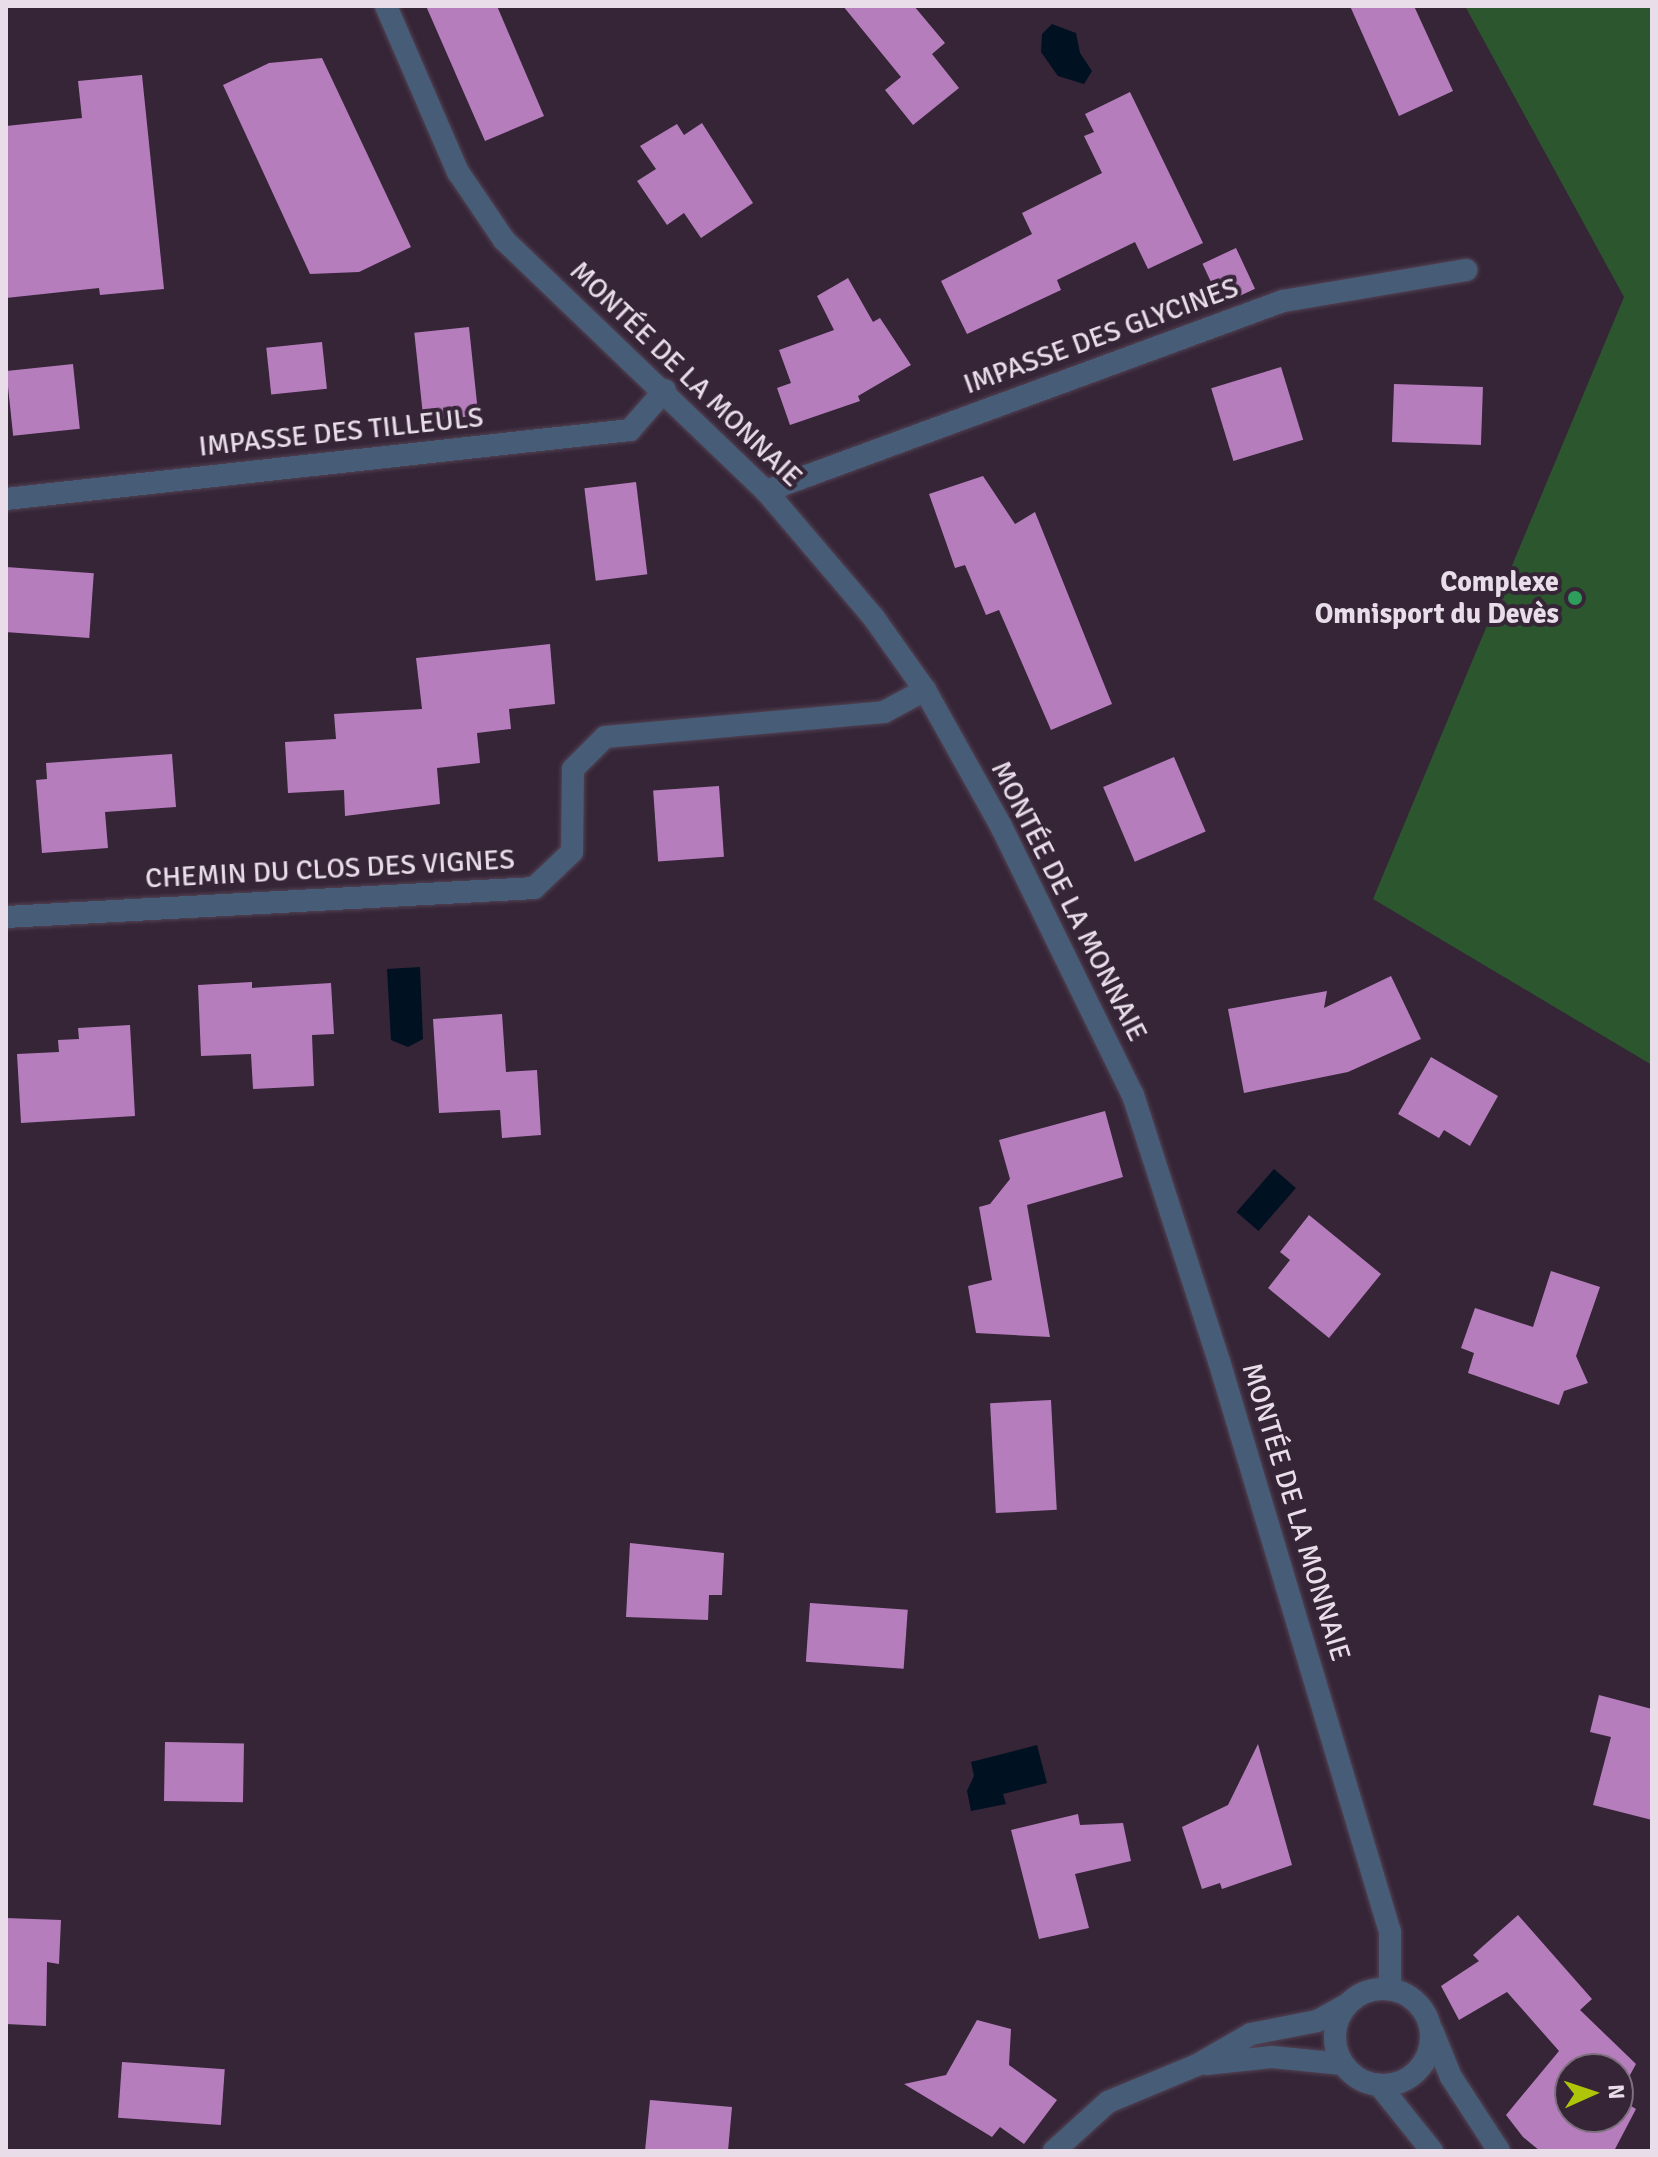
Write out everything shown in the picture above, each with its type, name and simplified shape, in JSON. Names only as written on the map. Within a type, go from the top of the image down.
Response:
[{"type":"street","name":"MONTÉE DE LA MONNAIE","points":[[386,6],[458,172],[504,240],[665,390],[766,491],[874,618],[925,690],[1001,826],[1133,1095],[1224,1376],[1386,1918],[1390,1989]]},
{"type":"street","name":"IMPASSE DES GLYCINES","points":[[766,491],[1283,301],[1466,270]]},
{"type":"street","name":"IMPASSE DES TILLEULS","points":[[6,499],[630,430],[665,390]]},
{"type":"street","name":"CHEMIN DU CLOS DES VIGNES","points":[[6,917],[534,888],[572,852],[573,769],[605,737],[884,712],[925,690]]},
{"type":"street","points":[[1054,2151],[1108,2102],[1197,2065],[1251,2034],[1317,2021],[1374,1989],[1390,1989],[1416,2001],[1451,2077],[1499,2151]]},
{"type":"street","points":[[1348,2004],[1336,2027],[1343,2064],[1359,2079],[1380,2086],[1408,2079],[1420,2068],[1428,2056],[1430,2026]]},
{"type":"street","points":[[1197,2065],[1272,2057],[1343,2064]]},
{"type":"street","points":[[1380,2086],[1427,2144],[1445,2151]]},
{"type":"green space","name":"Complexe Omnisport du Devès","points":[[1465,6],[1652,6],[1652,1065],[1373,899],[1624,297]]},
{"type":"water","points":[[1052,24],[1076,33],[1080,53],[1092,71],[1084,84],[1058,76],[1041,52],[1042,34]]},
{"type":"water","points":[[420,967],[423,1039],[408,1047],[391,1040],[387,969]]},
{"type":"water","points":[[1274,1169],[1296,1188],[1258,1231],[1237,1212]]},
{"type":"water","points":[[1037,1745],[1047,1783],[1003,1794],[1006,1804],[971,1811],[967,1791],[974,1776],[971,1762]]},
{"type":"building","points":[[426,6],[497,6],[544,116],[485,141]]},
{"type":"building","points":[[843,6],[914,6],[945,43],[932,54],[959,88],[913,125],[885,90],[901,77]]},
{"type":"building","points":[[1350,6],[1414,6],[1453,91],[1399,116]]},
{"type":"building","points":[[322,58],[411,247],[359,272],[310,274],[223,85],[269,63]]},
{"type":"building","points":[[142,75],[164,289],[100,295],[99,288],[6,298],[6,126],[82,118],[78,81]]},
{"type":"building","points":[[1130,92],[1203,243],[1148,269],[1135,242],[1057,280],[1061,290],[967,334],[941,281],[1032,234],[1022,213],[1102,173],[1084,136],[1094,132],[1085,114]]},
{"type":"building","points":[[702,123],[753,203],[701,238],[684,213],[667,225],[637,181],[656,169],[640,146],[677,124],[684,135]]},
{"type":"building","points":[[1236,248],[1255,289],[1221,304],[1202,264]]},
{"type":"building","points":[[848,278],[873,322],[880,318],[911,365],[858,396],[860,401],[790,425],[777,388],[791,383],[779,350],[834,330],[817,296]]},
{"type":"building","points":[[469,327],[478,416],[424,421],[414,333]]},
{"type":"building","points":[[322,342],[327,389],[271,395],[266,348]]},
{"type":"building","points":[[73,364],[80,429],[13,436],[6,371]]},
{"type":"building","points":[[1281,367],[1303,440],[1233,461],[1211,388]]},
{"type":"building","points":[[1394,384],[1483,387],[1481,445],[1392,442]]},
{"type":"building","points":[[983,476],[1015,524],[1035,512],[1112,704],[1051,730],[999,610],[986,615],[965,565],[955,568],[929,494]]},
{"type":"building","points":[[636,482],[647,574],[596,581],[584,488]]},
{"type":"building","points":[[6,567],[94,573],[89,638],[6,632]]},
{"type":"building","points":[[550,644],[555,704],[509,709],[511,729],[477,733],[480,763],[437,768],[440,804],[345,816],[344,790],[288,793],[285,742],[336,739],[334,714],[422,709],[416,658]]},
{"type":"building","points":[[172,754],[176,807],[105,812],[108,848],[42,853],[36,780],[47,779],[46,763]]},
{"type":"building","points":[[1174,757],[1206,832],[1135,862],[1103,787]]},
{"type":"building","points":[[719,786],[724,857],[658,861],[653,791]]},
{"type":"building","points":[[1391,976],[1421,1039],[1348,1072],[1244,1093],[1228,1009],[1327,991],[1324,1008]]},
{"type":"building","points":[[252,982],[252,988],[331,983],[334,1034],[312,1035],[314,1086],[253,1089],[251,1054],[201,1056],[198,985]]},
{"type":"building","points":[[502,1014],[506,1072],[537,1070],[541,1135],[502,1138],[500,1110],[439,1113],[433,1019]]},
{"type":"building","points":[[130,1025],[135,1116],[21,1123],[17,1054],[59,1052],[58,1040],[79,1039],[78,1028]]},
{"type":"building","points":[[1431,1057],[1498,1096],[1470,1146],[1444,1130],[1439,1138],[1398,1114]]},
{"type":"building","points":[[1105,1111],[1123,1177],[1027,1205],[1050,1337],[976,1333],[968,1286],[992,1280],[979,1207],[990,1204],[1010,1179],[999,1140]]},
{"type":"building","points":[[1309,1215],[1381,1274],[1329,1338],[1268,1288],[1290,1260],[1280,1252]]},
{"type":"building","points":[[1551,1271],[1600,1287],[1576,1356],[1588,1383],[1564,1391],[1559,1405],[1468,1373],[1474,1353],[1461,1348],[1475,1308],[1533,1327]]},
{"type":"building","points":[[1051,1400],[1057,1510],[996,1513],[990,1403]]},
{"type":"building","points":[[630,1543],[724,1553],[722,1595],[709,1595],[708,1620],[626,1617]]},
{"type":"building","points":[[810,1603],[908,1610],[904,1669],[806,1662]]},
{"type":"building","points":[[1599,1695],[1652,1709],[1652,1820],[1593,1805],[1611,1737],[1590,1732]]},
{"type":"building","points":[[165,1742],[244,1743],[243,1802],[164,1801]]},
{"type":"building","points":[[1258,1744],[1292,1865],[1222,1889],[1220,1883],[1202,1889],[1182,1827],[1228,1805]]},
{"type":"building","points":[[1078,1814],[1080,1825],[1123,1823],[1131,1861],[1075,1874],[1089,1928],[1039,1939],[1011,1830]]},
{"type":"building","points":[[1518,1915],[1592,1999],[1580,2010],[1625,2053],[1557,2053],[1559,2051],[1507,1992],[1459,2020],[1441,1986],[1479,1961],[1473,1955]]},
{"type":"building","points":[[6,1918],[61,1920],[59,1964],[47,1962],[46,2026],[6,2024]]},
{"type":"building","points":[[977,2020],[1011,2029],[1009,2065],[1057,2100],[1024,2144],[1000,2127],[992,2137],[904,2084],[946,2075]]},
{"type":"building","points":[[1554,2057],[1554,2133],[1623,2133],[1614,2151],[1540,2151],[1523,2137],[1506,2115]]},
{"type":"building","points":[[122,2062],[225,2069],[221,2125],[118,2118]]},
{"type":"building","points":[[650,2100],[732,2107],[728,2151],[645,2151]]},
{"type":"place","name":"Complexe Omnisport du Devès","points":[[1575,598]]}]
